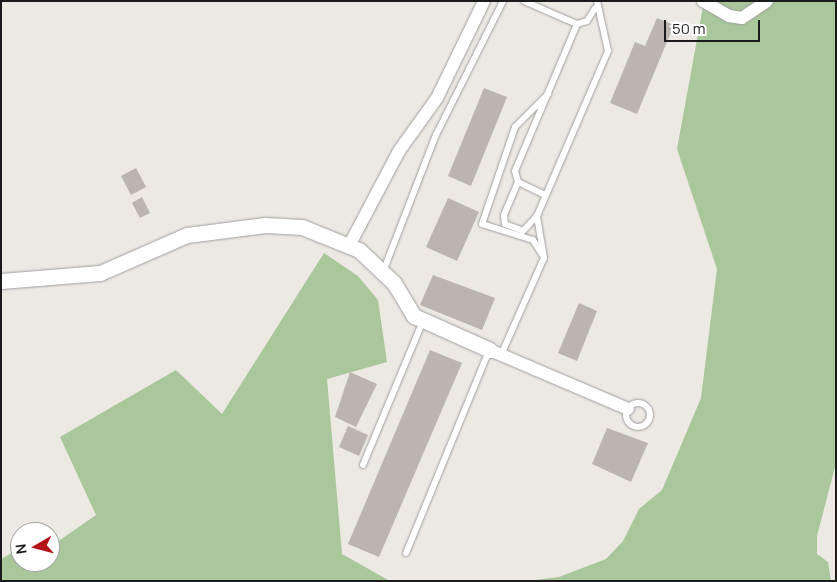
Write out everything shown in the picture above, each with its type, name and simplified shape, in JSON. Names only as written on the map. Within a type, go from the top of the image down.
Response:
[{"type":"street","points":[[350,244],[399,151],[433,104],[484,1]]},
{"type":"street","points":[[703,1],[729,16],[742,18],[767,1]]},
{"type":"street","points":[[1,282],[100,273],[174,239],[265,224],[302,228],[350,244],[383,272],[408,312],[423,321],[628,409]]},
{"type":"lane","points":[[383,272],[436,134],[503,1]]},
{"type":"lane","points":[[524,1],[578,24],[587,21],[596,5]]},
{"type":"lane","points":[[578,24],[515,171],[518,182],[504,215],[505,224],[524,231],[537,216],[608,50],[596,5]]},
{"type":"lane","points":[[543,262],[533,240],[482,224],[515,127],[548,94]]},
{"type":"lane","points":[[518,182],[545,195]]},
{"type":"lane","points":[[406,554],[495,352],[543,262],[537,216]]},
{"type":"lane","points":[[363,465],[423,321]]},
{"type":"green space","points":[[704,1],[836,1],[836,463],[817,536],[817,554],[828,562],[831,581],[527,581],[559,577],[606,559],[623,541],[639,509],[662,490],[701,398],[717,269],[677,149]]},
{"type":"green space","points":[[324,253],[358,276],[378,300],[387,362],[327,379],[342,554],[390,581],[1,581],[1,559],[10,554],[10,572],[60,572],[60,540],[96,515],[60,437],[176,370],[222,414]]},
{"type":"building","points":[[657,18],[674,25],[637,114],[610,103],[635,42],[645,46]]},
{"type":"building","points":[[484,88],[507,97],[471,186],[448,176]]},
{"type":"building","points":[[136,168],[146,187],[131,195],[121,176]]},
{"type":"building","points":[[142,197],[150,213],[140,218],[132,203]]},
{"type":"building","points":[[448,198],[479,212],[457,261],[426,247]]},
{"type":"building","points":[[433,275],[495,298],[482,330],[420,305]]},
{"type":"building","points":[[579,303],[597,311],[577,361],[558,353]]},
{"type":"building","points":[[430,350],[462,363],[379,557],[348,544]]},
{"type":"building","points":[[350,372],[377,384],[356,427],[335,417]]},
{"type":"building","points":[[348,426],[368,435],[359,456],[339,447]]},
{"type":"building","points":[[607,428],[648,443],[631,482],[592,464]]}]
